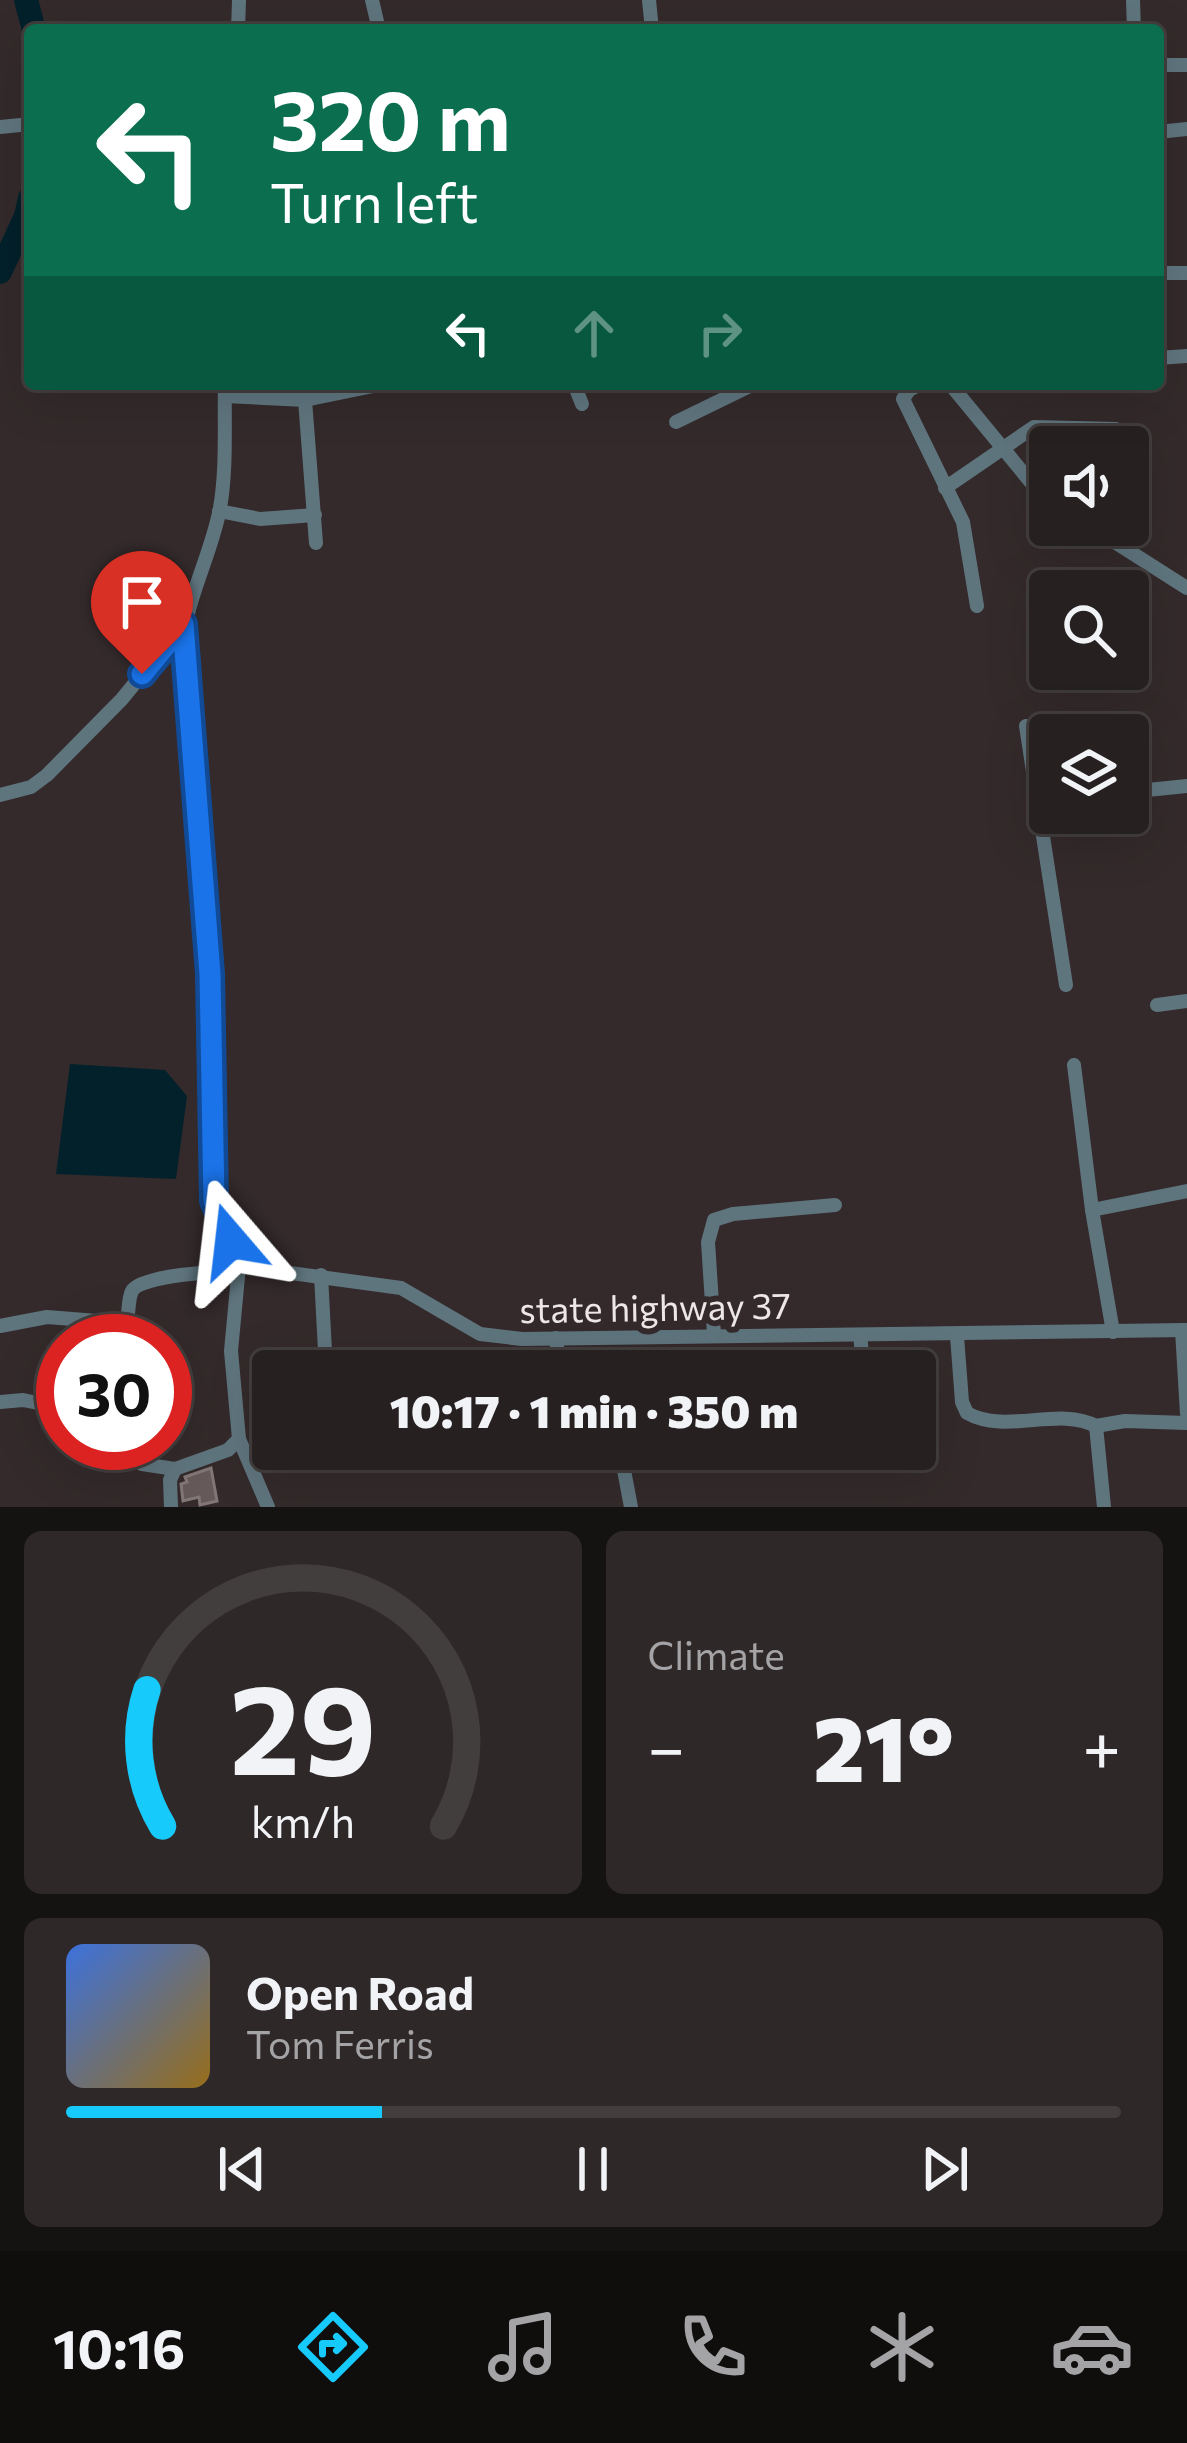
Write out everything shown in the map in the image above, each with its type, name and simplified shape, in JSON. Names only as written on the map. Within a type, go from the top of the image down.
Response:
[{"type":"street","points":[[0,795],[32,787],[46,775],[122,699],[183,624],[202,579],[219,511],[225,390],[305,400],[354,390]]},
{"type":"street","points":[[576,390],[582,404]]},
{"type":"street","points":[[676,422],[742,390]]},
{"type":"street","points":[[909,390],[903,399],[965,530],[977,607]]},
{"type":"street","points":[[955,390],[1029,477]]},
{"type":"street","points":[[305,400],[316,543]]},
{"type":"street","points":[[945,488],[1029,430]]},
{"type":"street","points":[[219,511],[245,518],[315,515]]},
{"type":"street","points":[[1121,546],[1187,588]]},
{"type":"street","points":[[183,624],[210,974],[214,1201],[238,1270],[231,1352],[239,1439],[268,1507]]},
{"type":"street","points":[[1026,726],[1029,740]]},
{"type":"street","points":[[1149,790],[1187,786]]},
{"type":"street","points":[[1047,834],[1066,985]]},
{"type":"street","points":[[1156,1005],[1187,1001]]},
{"type":"street","points":[[1074,1065],[1113,1332]]},
{"type":"street","points":[[1092,1210],[1187,1191]]},
{"type":"street","points":[[714,1334],[708,1243],[714,1220],[733,1214],[835,1205]]},
{"type":"street","name":"state highway 37","points":[[128,1314],[131,1293],[142,1282],[219,1269],[321,1275],[401,1288],[480,1334],[522,1339],[1185,1330]]},
{"type":"street","points":[[321,1275],[325,1350]]},
{"type":"street","points":[[0,1326],[36,1319]]},
{"type":"street","points":[[1185,1330],[1187,1414]]},
{"type":"street","points":[[860,1335],[862,1350]]},
{"type":"street","points":[[957,1336],[962,1402],[968,1414],[994,1422],[1187,1423]]},
{"type":"street","points":[[556,1338],[557,1350]]},
{"type":"street","points":[[0,1402],[36,1403]]},
{"type":"street","points":[[1096,1426],[1104,1507]]},
{"type":"street","points":[[192,1463],[228,1450],[239,1439]]},
{"type":"street","points":[[171,1507],[175,1470]]},
{"type":"street","points":[[625,1470],[631,1507]]},
{"type":"water","points":[[70,1064],[165,1070],[187,1096],[176,1179],[56,1174]]},
{"type":"building","points":[[211,1468],[217,1501],[200,1505],[199,1497],[183,1501],[185,1477]]},
{"type":"waterway","points":[[26,0],[32,24]]},
{"type":"waterway","points":[[0,272],[24,220]]},
{"type":"route","points":[[142,674],[183,624],[210,974],[214,1201],[231,1241]]}]
